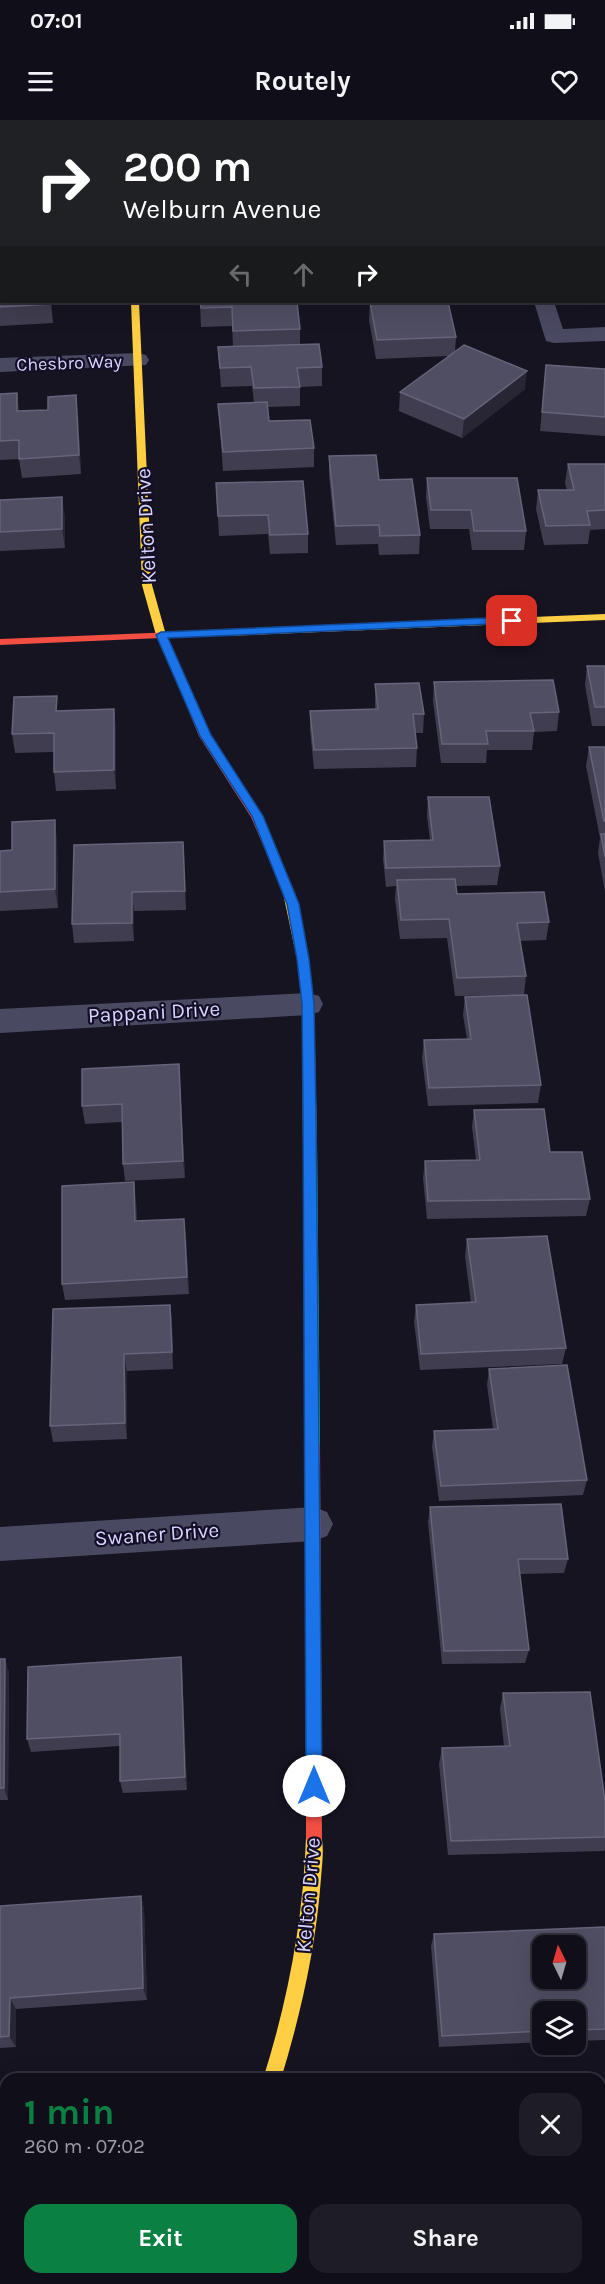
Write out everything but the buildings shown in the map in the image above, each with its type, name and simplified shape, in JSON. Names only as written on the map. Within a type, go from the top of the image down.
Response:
[{"type":"street","name":"Kelton Drive","points":[[135,303],[147,585],[161,635],[205,736],[257,816],[274,854],[293,904],[308,1004],[314,1524],[314,1857],[304,1952],[287,2033],[274,2073]]},
{"type":"street","points":[[544,303],[554,336],[605,334]]},
{"type":"street","name":"Chesbro Way","points":[[0,365],[138,360]]},
{"type":"street","points":[[0,642],[605,617]]},
{"type":"street","name":"Pappani Drive","points":[[0,1021],[308,1004]]},
{"type":"street","name":"Swaner Drive","points":[[0,1544],[314,1524]]},
{"type":"traffic: fast","points":[[310,1142],[313,1445]]},
{"type":"traffic: slow","points":[[135,303],[147,585],[161,635],[186,692]]},
{"type":"traffic: slow","points":[[226,633],[605,617]]},
{"type":"traffic: slow","points":[[289,893],[303,959],[308,1004],[310,1142]]},
{"type":"traffic: slow","points":[[274,2073],[289,2020],[302,1960],[311,1899],[314,1838]]},
{"type":"traffic: jam","points":[[0,642],[226,633]]},
{"type":"traffic: jam","points":[[186,692],[205,736],[257,816],[289,893]]},
{"type":"traffic: jam","points":[[313,1445],[314,1838]]},
{"type":"route","points":[[314,1786],[310,1112],[308,1004],[303,959],[293,904],[274,854],[257,816],[235,778],[205,736],[161,635],[512,621]]}]
